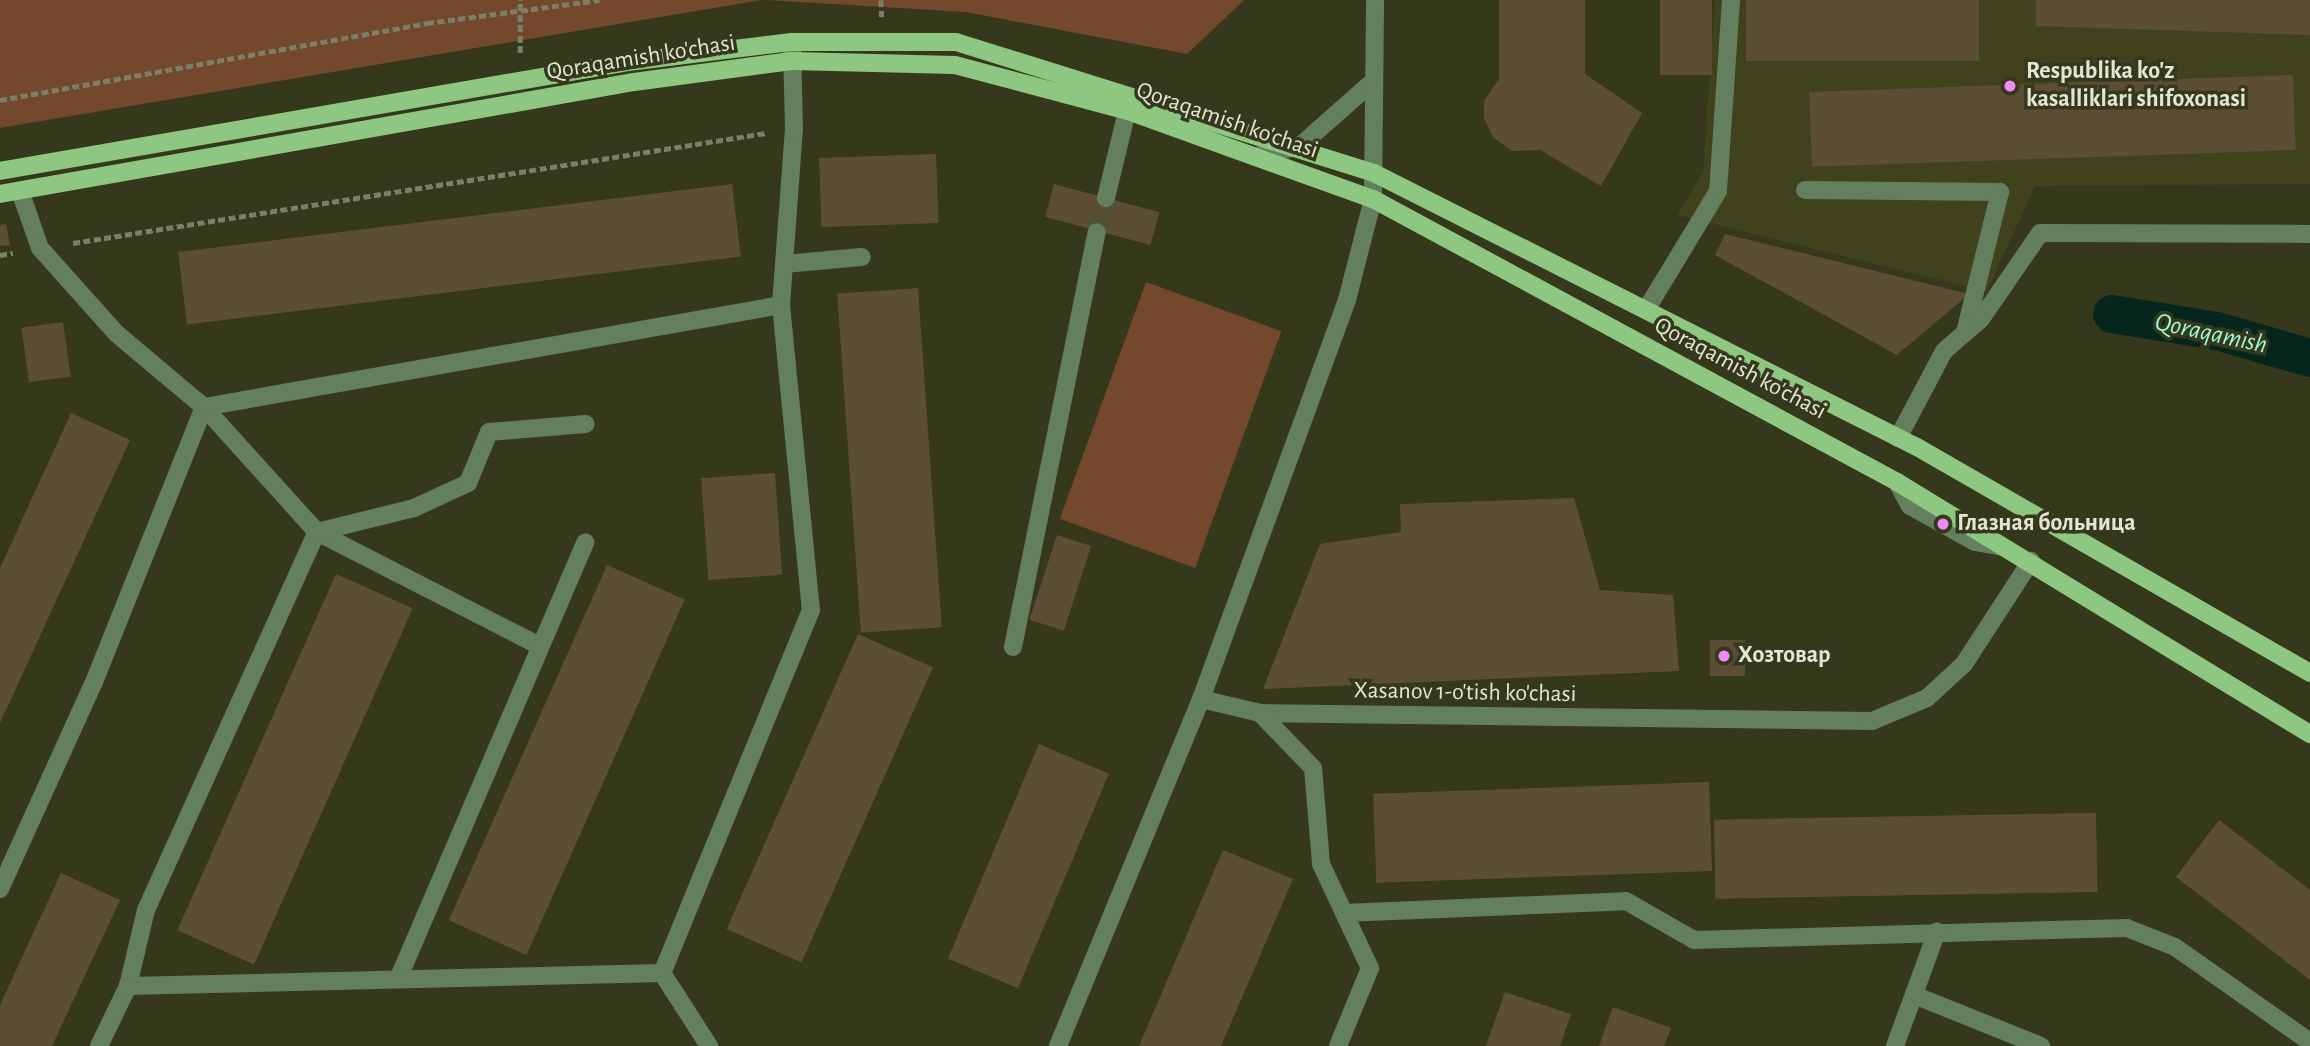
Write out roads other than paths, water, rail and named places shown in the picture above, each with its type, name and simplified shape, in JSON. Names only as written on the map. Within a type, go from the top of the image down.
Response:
[{"type":"main road","name":"Qoraqamish ko'chasi","points":[[0,171],[628,62],[792,42],[956,42],[1132,93],[1300,146],[1374,173],[1898,438],[2310,673]]},
{"type":"main road","name":"Qoraqamish ko'chasi","points":[[0,194],[621,84],[792,61],[955,65],[1128,111],[1260,155],[1373,199],[1897,482],[2031,561],[2310,734]]},
{"type":"street","points":[[1058,1046],[1201,699],[1347,300],[1373,199],[1369,85],[1375,0]]},
{"type":"street","points":[[1646,310],[1718,191],[1731,0]]},
{"type":"street","points":[[662,973],[811,610],[781,305],[794,129],[792,42]]},
{"type":"street","points":[[1260,155],[1300,146],[1369,85]]},
{"type":"street","points":[[1106,198],[1132,93]]},
{"type":"street","points":[[1805,190],[2000,192],[1965,332]]},
{"type":"street","points":[[20,191],[40,248],[117,334],[204,407],[317,532],[540,646]]},
{"type":"street","points":[[1013,647],[1097,232]]},
{"type":"street","points":[[1898,438],[1944,351],[1981,319],[2040,233],[2310,234]]},
{"type":"street","points":[[784,264],[862,257]]},
{"type":"street","points":[[204,407],[781,305]]},
{"type":"street","points":[[0,890],[94,682],[204,407]]},
{"type":"street","points":[[317,532],[415,508],[468,483],[489,432],[586,424]]},
{"type":"street","points":[[99,1046],[128,985],[146,910],[317,532]]},
{"type":"street","points":[[399,977],[585,542]]},
{"type":"street","name":"Xasanov 1-o'tish ko'chasi","points":[[1201,699],[1260,713],[1872,720],[1927,698],[1964,664],[2031,561]]},
{"type":"street","points":[[1260,713],[1312,768],[1321,864],[1370,968],[1338,1046]]},
{"type":"street","points":[[1344,913],[1626,901],[1694,940],[1937,931],[2127,928],[2175,947],[2310,1042]]},
{"type":"street","points":[[1895,1046],[1937,931]]},
{"type":"street","points":[[128,985],[662,973]]},
{"type":"street","points":[[662,973],[709,1046]]},
{"type":"street","points":[[1914,995],[2041,1046]]},
{"type":"waterway","name":"Qoraqamish","points":[[2112,314],[2217,331],[2310,358]]},
{"type":"tunnel","points":[[1097,232],[1106,198]]},
{"type":"place","name":"Respublika ko'z kasalliklari shifoxonasi","points":[[2010,86]]},
{"type":"place","name":"Глазная больница","points":[[1943,524]]},
{"type":"place","name":"Хозтовар","points":[[1724,656]]}]
